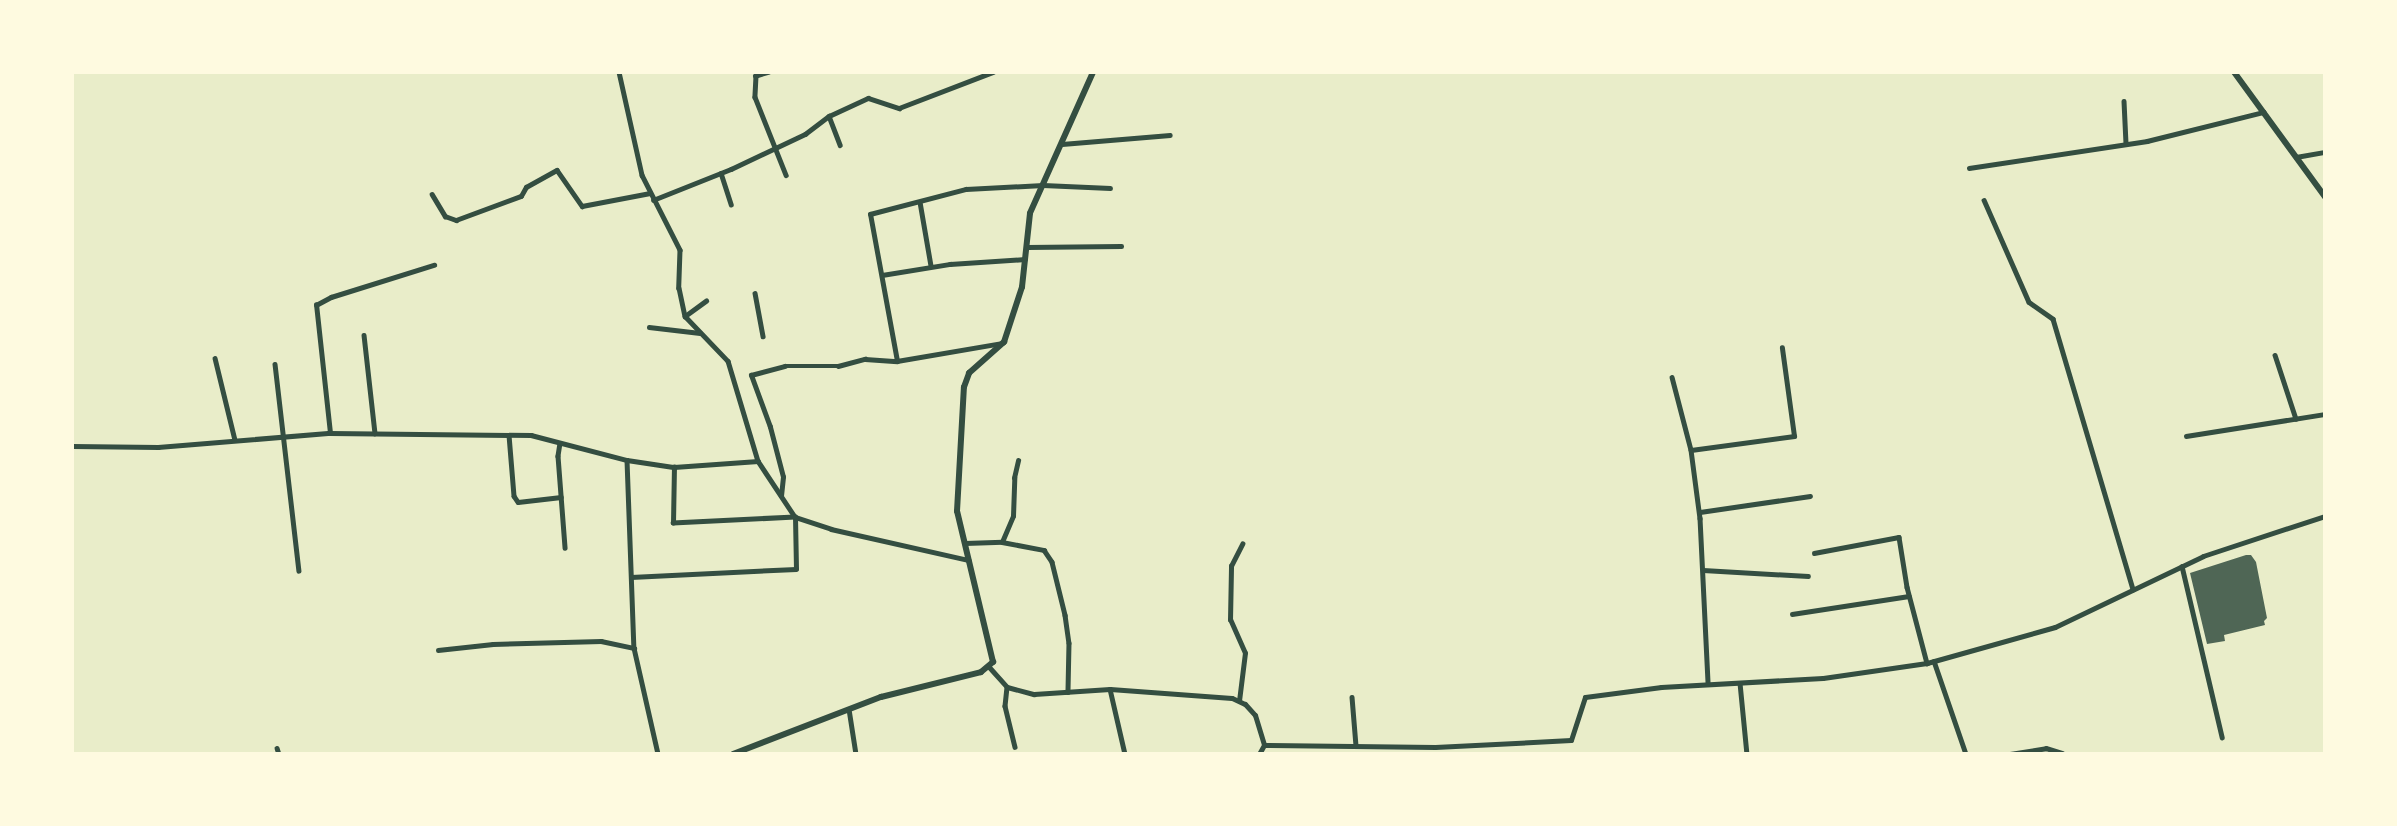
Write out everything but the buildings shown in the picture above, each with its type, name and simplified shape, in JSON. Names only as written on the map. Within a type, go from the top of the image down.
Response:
[{"type":"main road","points":[[733,754],[849,709],[989,667],[994,655],[957,511],[964,387],[969,373],[1004,342],[1022,286],[1030,213],[1093,72]]},
{"type":"main road","points":[[2234,72],[2325,197]]},
{"type":"street","points":[[619,72],[642,175],[680,250],[679,288],[685,316],[728,361],[758,461],[795,517],[796,569],[631,577]]},
{"type":"street","points":[[769,72],[756,76],[755,97],[786,175]]},
{"type":"street","points":[[653,200],[721,173],[805,134],[829,116],[868,98],[899,108],[993,72]]},
{"type":"street","points":[[1321,72],[1358,72]]},
{"type":"street","points":[[2124,101],[2126,144]]},
{"type":"street","points":[[1969,168],[2126,144],[2263,112]]},
{"type":"street","points":[[829,116],[840,145]]},
{"type":"street","points":[[1062,144],[1170,135]]},
{"type":"street","points":[[2296,157],[2325,152]]},
{"type":"street","points":[[432,194],[445,216],[456,219],[521,196],[526,187],[556,170],[582,206],[650,193]]},
{"type":"street","points":[[721,173],[731,204]]},
{"type":"street","points":[[897,361],[885,310],[882,275],[870,214],[966,189],[1043,185],[1110,188]]},
{"type":"street","points":[[1984,200],[2029,302],[2053,319],[2133,589]]},
{"type":"street","points":[[920,202],[931,266]]},
{"type":"street","points":[[1027,247],[1121,246]]},
{"type":"street","points":[[882,275],[931,266],[1025,259]]},
{"type":"street","points":[[330,433],[317,305],[331,297],[435,265]]},
{"type":"street","points":[[755,293],[763,336]]},
{"type":"street","points":[[685,316],[705,301]]},
{"type":"street","points":[[649,327],[702,333]]},
{"type":"street","points":[[364,335],[375,433]]},
{"type":"street","points":[[781,497],[783,477],[771,427],[751,375],[785,366],[838,366],[865,359],[897,361],[1004,342]]},
{"type":"street","points":[[1691,450],[1794,436],[1782,348]]},
{"type":"street","points":[[2275,355],[2295,419]]},
{"type":"street","points":[[215,358],[235,440]]},
{"type":"street","points":[[275,364],[299,571]]},
{"type":"street","points":[[1672,377],[1691,450],[1700,512],[1708,684]]},
{"type":"street","points":[[2186,436],[2325,414]]},
{"type":"street","points":[[72,446],[130,448],[330,433],[531,435],[627,460],[674,467],[758,461]]},
{"type":"street","points":[[509,435],[514,496],[518,502],[561,497]]},
{"type":"street","points":[[560,443],[565,548]]},
{"type":"street","points":[[627,460],[634,648],[659,754]]},
{"type":"street","points":[[1002,542],[1013,516],[1014,478],[1018,460]]},
{"type":"street","points":[[674,467],[673,523],[795,517],[831,529],[970,561]]},
{"type":"street","points":[[1700,512],[1810,496]]},
{"type":"street","points":[[1264,745],[1435,747],[1571,740],[1585,697],[1708,684],[1822,678],[1930,662],[2055,627],[2203,556],[2325,516]]},
{"type":"street","points":[[1814,553],[1899,537],[1909,596],[1930,662],[1966,754]]},
{"type":"street","points":[[965,543],[1002,542],[1044,550],[1052,562],[1069,643],[1068,692]]},
{"type":"street","points":[[1239,701],[1245,653],[1230,620],[1231,566],[1242,544]]},
{"type":"street","points":[[2182,566],[2222,737]]},
{"type":"street","points":[[1703,570],[1808,576]]},
{"type":"street","points":[[1792,614],[1909,596]]},
{"type":"street","points":[[438,650],[493,644],[601,641],[634,648]]},
{"type":"street","points":[[989,667],[1007,687],[1034,694],[1110,688],[1219,695],[1239,701],[1255,715],[1264,745],[1259,754]]},
{"type":"street","points":[[1740,682],[1747,754]]},
{"type":"street","points":[[1007,687],[1005,706],[1015,747]]},
{"type":"street","points":[[1110,688],[1125,754]]},
{"type":"street","points":[[1352,697],[1356,746]]},
{"type":"street","points":[[849,709],[856,754]]},
{"type":"street","points":[[277,748],[279,754]]},
{"type":"street","points":[[2010,754],[2046,748],[2062,753]]},
{"type":"street","points":[[115,754],[132,754]]}]
